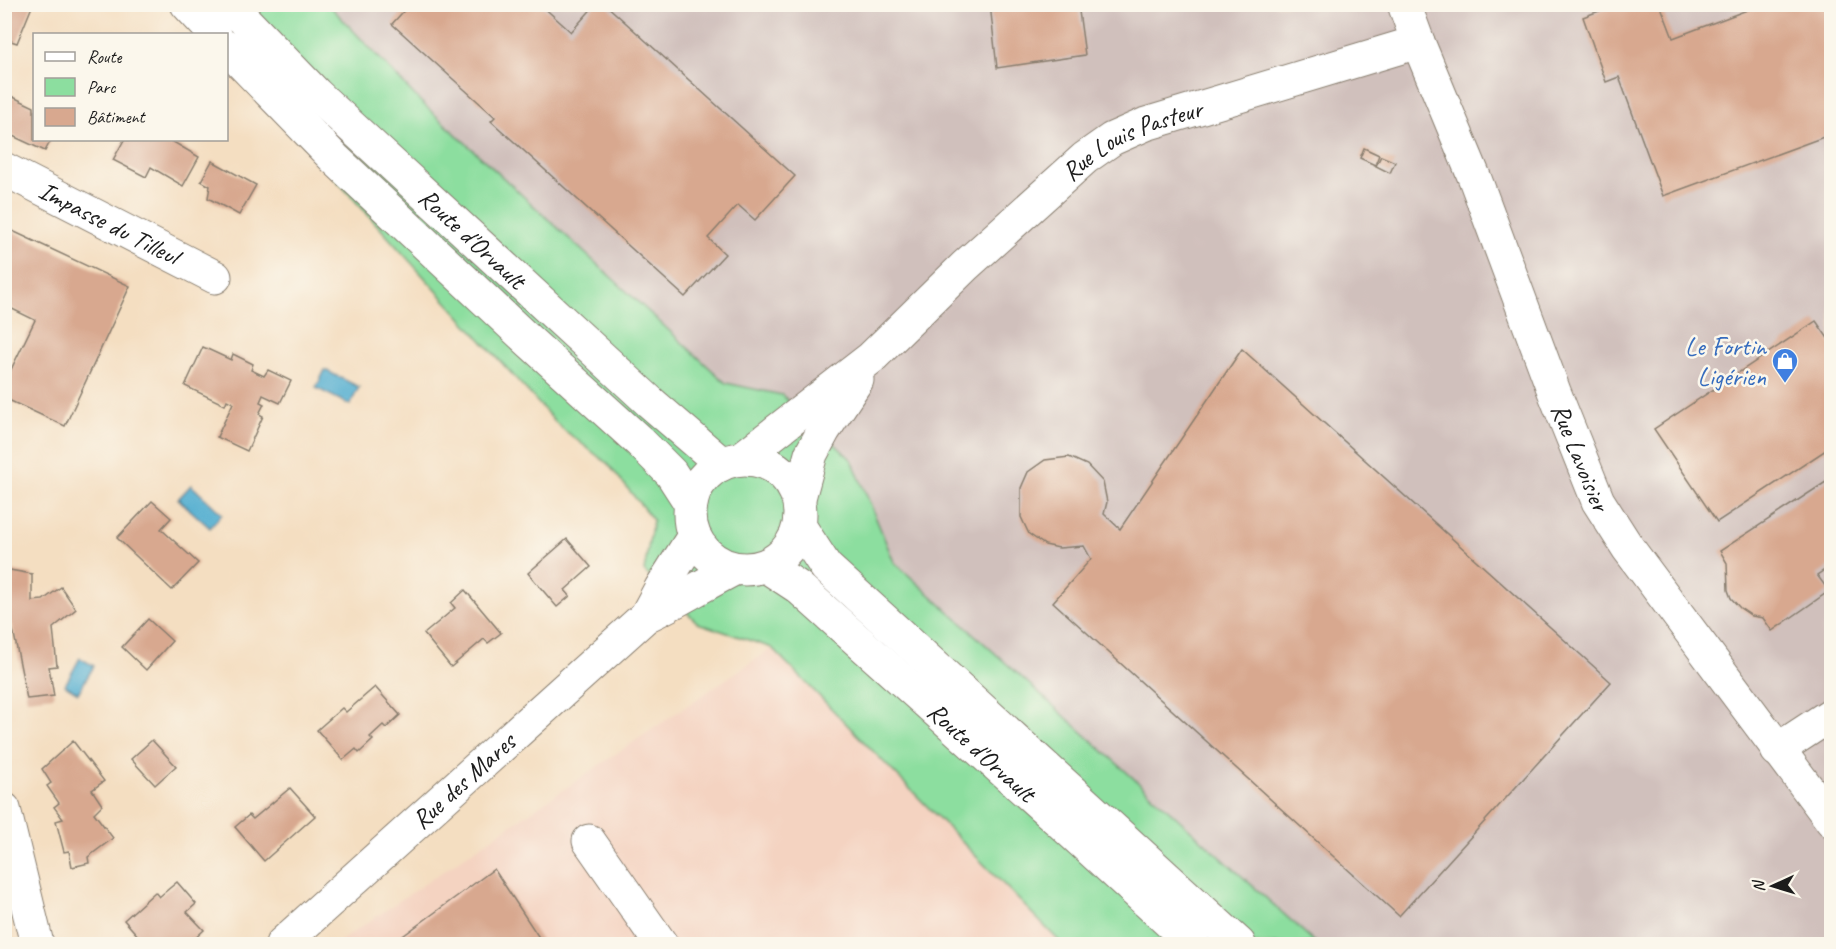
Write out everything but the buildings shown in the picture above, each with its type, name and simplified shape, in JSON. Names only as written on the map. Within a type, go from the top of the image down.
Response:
[{"type":"street","points":[[187,4],[214,33]]},
{"type":"street","name":"Route d'Orvault","points":[[229,4],[316,94],[650,402],[732,461]]},
{"type":"street","points":[[1404,4],[1419,42]]},
{"type":"street","name":"Rue Louis Pasteur","points":[[732,461],[871,358],[965,266],[1085,158],[1112,139],[1146,124],[1419,42]]},
{"type":"street","name":"Rue Lavoisier","points":[[1419,42],[1475,179],[1598,501],[1628,548],[1832,821]]},
{"type":"street","name":"Route d'Orvault","points":[[228,49],[334,159],[640,442],[671,473],[691,504]]},
{"type":"street","name":"Impasse du Tilleul","points":[[4,170],[215,277]]},
{"type":"street","name":"Rue Louis Pasteur","points":[[799,513],[811,454],[871,358]]},
{"type":"street","points":[[799,513],[788,550],[766,566],[754,569],[734,569],[710,557],[694,536],[690,523],[693,493],[704,477],[732,461],[766,462],[782,472],[790,481],[799,513],[826,567],[1239,945]]},
{"type":"street","name":"Rue des Mares","points":[[646,616],[694,536]]},
{"type":"street","name":"Route d'Orvault","points":[[766,566],[806,595],[1059,820],[1193,945]]},
{"type":"street","name":"Rue des Mares","points":[[282,945],[646,616],[675,603],[702,585],[734,569]]},
{"type":"street","points":[[1777,750],[1832,714]]},
{"type":"street","points":[[4,809],[37,945]]},
{"type":"street","points":[[589,841],[661,945]]},
{"type":"shaded area","points":[[329,5],[1831,5],[1831,944],[1317,944],[894,562],[852,460],[782,395],[726,383],[420,101]]},
{"type":"shaded area","points":[[772,648],[1062,944],[336,944]]},
{"type":"green space","points":[[178,5],[329,5],[420,101],[726,383],[782,395],[852,460],[894,562],[1317,944],[1062,944],[772,648],[698,623],[644,571],[653,520],[608,464],[559,426],[228,60],[228,33],[203,33]]},
{"type":"water","points":[[325,370],[359,387],[350,405],[316,388]]},
{"type":"water","points":[[191,485],[222,514],[210,528],[178,499]]},
{"type":"water","points":[[80,658],[94,666],[78,693],[65,685]]},
{"type":"place","name":"Le Fortin Ligérien","points":[[1785,384]]}]
